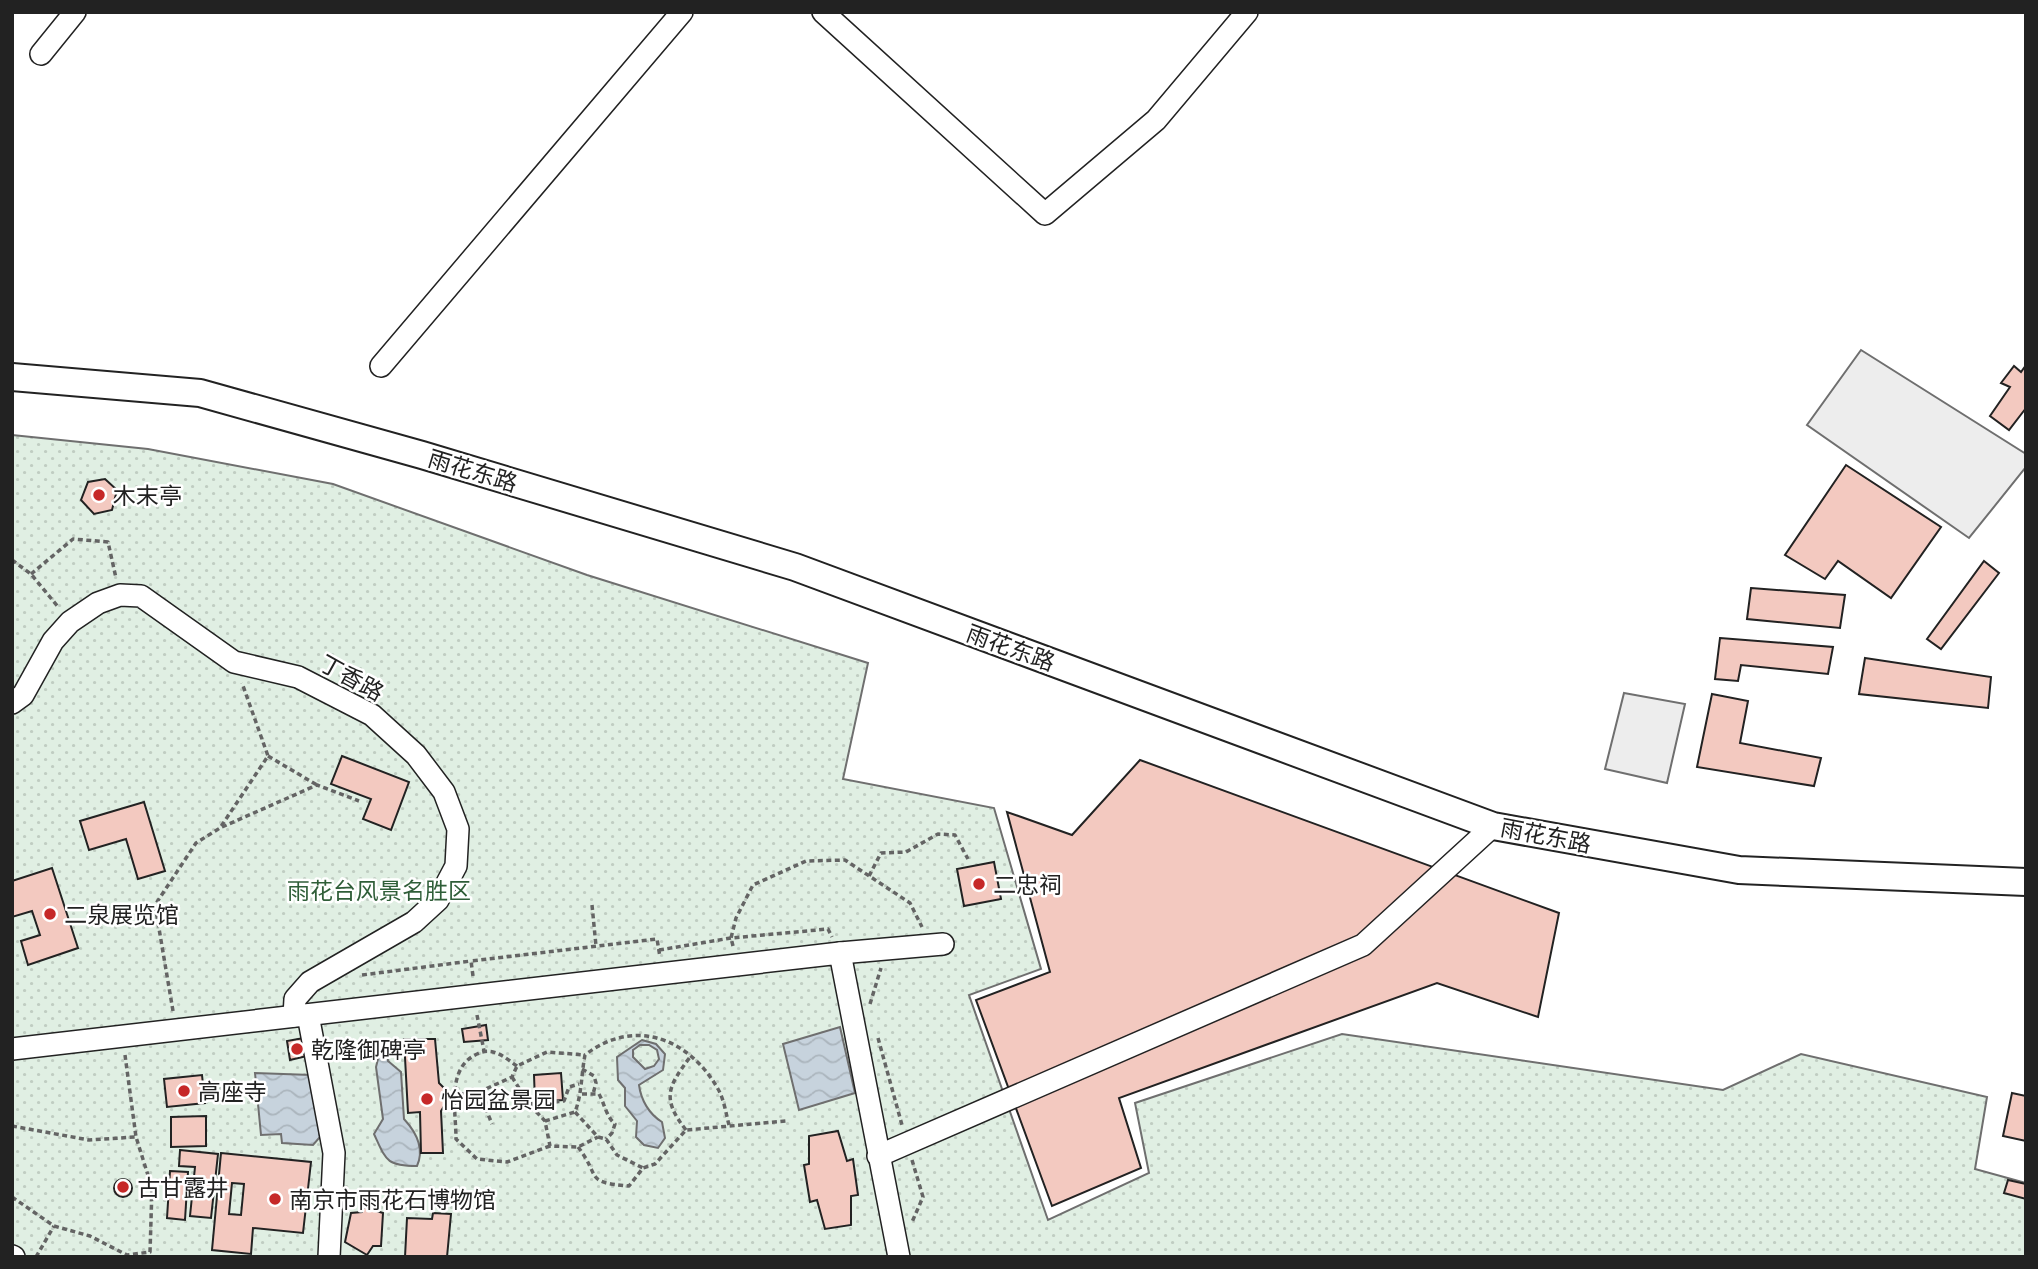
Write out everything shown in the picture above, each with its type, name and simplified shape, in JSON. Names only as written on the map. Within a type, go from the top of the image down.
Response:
[{"type":"main road","name":"雨花东路","points":[[12,377],[200,393],[422,454],[795,567],[1493,826],[1739,870],[2022,879]]},
{"type":"street","points":[[41,54],[75,12]]},
{"type":"street","points":[[381,366],[682,12]]},
{"type":"street","points":[[822,12],[1045,214],[1156,120],[1247,12]]},
{"type":"street","points":[[12,704],[23,695],[53,641],[70,622],[98,603],[120,595]]},
{"type":"street","name":"丁香路","points":[[120,595],[141,596],[234,662],[298,677],[372,715],[416,755],[444,792],[458,829],[456,866],[438,900],[414,922],[310,982],[295,999],[301,1015]]},
{"type":"street","points":[[878,1156],[1363,945],[1493,826]]},
{"type":"street","points":[[12,1049],[840,953],[935,945]]},
{"type":"street","points":[[840,953],[899,1257]]},
{"type":"street","points":[[301,1015],[334,1153],[329,1257]]},
{"type":"path","points":[[31,574],[72,539],[108,542],[120,595]]},
{"type":"path","points":[[12,560],[31,574],[70,622]]},
{"type":"path","points":[[234,662],[268,756],[317,785],[359,800]]},
{"type":"path","points":[[220,828],[268,756]]},
{"type":"path","points":[[177,1030],[155,905],[196,843],[220,828],[317,785]]},
{"type":"path","points":[[869,876],[881,853],[906,852],[939,834],[955,835],[968,859]]},
{"type":"path","points":[[738,965],[731,938],[736,918],[753,885],[806,861],[845,860],[910,903],[935,945]]},
{"type":"path","points":[[592,905],[596,946]]},
{"type":"path","points":[[659,950],[731,938],[828,929],[840,953]]},
{"type":"path","points":[[350,977],[657,939],[663,974]]},
{"type":"path","points":[[850,1010],[869,1006],[883,959],[880,950]]},
{"type":"path","points":[[471,961],[484,1051]]},
{"type":"path","points":[[875,1027],[923,1197],[909,1228]]},
{"type":"path","points":[[575,1112],[582,1094],[580,1084],[585,1055],[601,1043],[624,1035],[647,1034],[667,1041],[702,1065],[720,1091],[729,1125]]},
{"type":"path","points":[[12,1197],[54,1226],[90,1236],[127,1255],[150,1254],[152,1188],[136,1137],[123,1036]]},
{"type":"path","points":[[517,1066],[499,1053],[484,1051],[464,1060],[457,1070],[456,1139],[477,1159],[507,1162],[550,1146],[578,1147],[598,1137]]},
{"type":"path","points":[[445,1096],[479,1092],[512,1077],[517,1066],[547,1052],[585,1055]]},
{"type":"path","points":[[686,1130],[673,1114],[668,1099],[674,1079],[690,1056]]},
{"type":"path","points":[[582,1069],[594,1076],[596,1083],[593,1094]]},
{"type":"path","points":[[512,1077],[528,1104],[545,1121],[550,1146]]},
{"type":"path","points":[[528,1104],[564,1101],[569,1087],[580,1084]]},
{"type":"path","points":[[479,1092],[492,1124]]},
{"type":"path","points":[[582,1094],[599,1094],[608,1118],[615,1124],[606,1139]]},
{"type":"path","points":[[575,1112],[598,1137],[606,1139],[617,1155],[643,1168]]},
{"type":"path","points":[[545,1121],[575,1112]]},
{"type":"path","points":[[578,1147],[594,1178],[602,1183],[629,1186],[643,1168],[655,1164],[686,1130],[786,1121]]},
{"type":"path","points":[[12,1126],[89,1140],[136,1137]]},
{"type":"path","points":[[36,1257],[54,1226]]},
{"type":"green space","name":"雨花台风景名胜区","points":[[12,435],[148,449],[333,484],[587,575],[868,663],[843,779],[994,808],[1041,969],[969,995],[1048,1220],[1149,1173],[1135,1103],[1342,1034],[1723,1090],[1801,1054],[1987,1097],[1975,1169],[2026,1183],[2026,1257],[12,1257]]},
{"type":"shaded area","points":[[1861,350],[2026,454],[2026,467],[1969,538],[1807,425]]},
{"type":"shaded area","points":[[1624,693],[1685,704],[1667,783],[1605,769]]},
{"type":"water","points":[[840,1027],[855,1093],[799,1110],[783,1044]]},
{"type":"water","points":[[642,1040],[656,1044],[665,1054],[663,1070],[639,1085],[646,1106],[662,1122],[665,1138],[658,1148],[644,1145],[636,1137],[637,1121],[625,1106],[625,1088],[618,1080],[617,1057]],"holes":[[[640,1045],[649,1045],[657,1050],[659,1059],[654,1066],[645,1069],[633,1057],[633,1050]]]},
{"type":"water","points":[[381,1047],[386,1047],[388,1061],[401,1072],[404,1119],[420,1147],[417,1166],[399,1165],[388,1160],[374,1134],[383,1119],[376,1067]]},
{"type":"water","points":[[255,1073],[311,1075],[320,1137],[313,1145],[282,1143],[281,1134],[261,1135]]},
{"type":"building","points":[[2026,365],[2026,408],[2009,430],[1990,416],[2010,387],[2001,383],[2014,366],[2021,372]]},
{"type":"building","points":[[1846,465],[1941,527],[1891,598],[1838,561],[1825,579],[1785,555]]},
{"type":"building","name":"木末亭","points":[[105,479],[117,490],[112,510],[94,514],[81,500],[88,482]]},
{"type":"building","points":[[1984,561],[1999,573],[1941,649],[1927,639]]},
{"type":"building","points":[[1751,588],[1845,595],[1840,628],[1747,619]]},
{"type":"building","points":[[1720,638],[1833,647],[1828,674],[1741,665],[1738,681],[1715,679]]},
{"type":"building","points":[[1865,658],[1991,677],[1988,708],[1859,694]]},
{"type":"building","points":[[1712,694],[1748,701],[1740,743],[1821,758],[1814,786],[1697,767]]},
{"type":"building","points":[[342,756],[409,782],[391,830],[363,819],[371,799],[331,784]]},
{"type":"building","points":[[1140,760],[1559,913],[1538,1017],[1437,983],[1119,1098],[1141,1168],[1052,1206],[976,1000],[1050,972],[1007,812],[1072,835]]},
{"type":"building","points":[[144,802],[165,871],[138,879],[126,839],[89,850],[80,821]]},
{"type":"building","name":"二忠祠","points":[[994,862],[1001,899],[964,906],[957,869]]},
{"type":"building","name":"二泉展览馆","points":[[52,868],[78,948],[28,965],[21,941],[40,935],[32,911],[12,917],[12,881]]},
{"type":"building","points":[[486,1025],[488,1040],[464,1042],[462,1029]]},
{"type":"building","name":"乾隆御碑亭","points":[[304,1038],[307,1056],[290,1060],[287,1041]]},
{"type":"building","name":"怡园盆景园","points":[[404,1039],[435,1039],[439,1083],[444,1088],[446,1103],[441,1111],[443,1153],[421,1153],[420,1112],[408,1113]]},
{"type":"building","points":[[561,1073],[563,1100],[535,1102],[534,1075]]},
{"type":"building","name":"高座寺","points":[[202,1075],[205,1103],[167,1107],[164,1079]]},
{"type":"building","points":[[2012,1093],[2026,1096],[2026,1141],[2003,1136]]},
{"type":"building","name":"高座寺","points":[[206,1116],[206,1146],[171,1147],[171,1117]]},
{"type":"building","points":[[838,1131],[847,1161],[853,1159],[858,1195],[851,1196],[851,1225],[825,1229],[817,1200],[810,1202],[804,1165],[809,1164],[809,1136]]},
{"type":"building","points":[[180,1150],[218,1154],[211,1218],[190,1216],[195,1167],[179,1166]]},
{"type":"building","name":"南京市雨花石博物馆","points":[[221,1153],[311,1162],[303,1233],[253,1228],[251,1254],[212,1250]],"holes":[[[232,1183],[244,1184],[241,1215],[229,1214]]]},
{"type":"building","points":[[170,1171],[188,1172],[185,1220],[167,1218]]},
{"type":"building","name":"古甘露井","points":[[123,1179],[129,1182],[132,1188],[129,1194],[123,1197],[117,1194],[114,1188],[117,1182]]},
{"type":"building","points":[[2008,1180],[2026,1184],[2026,1199],[2004,1193]]},
{"type":"building","points":[[364,1207],[383,1213],[381,1246],[373,1246],[367,1255],[345,1242],[351,1213],[362,1212]]},
{"type":"building","points":[[433,1213],[451,1214],[447,1257],[405,1257],[407,1218],[432,1219]]},
{"type":"place","name":"木末亭","points":[[99,495]]},
{"type":"place","name":"二忠祠","points":[[979,884]]},
{"type":"place","name":"二泉展览馆","points":[[50,914]]},
{"type":"place","name":"乾隆御碑亭","points":[[297,1049]]},
{"type":"place","name":"高座寺","points":[[184,1091]]},
{"type":"place","name":"怡园盆景园","points":[[427,1099]]},
{"type":"place","name":"古甘露井","points":[[123,1187]]},
{"type":"place","name":"南京市雨花石博物馆","points":[[275,1199]]}]
